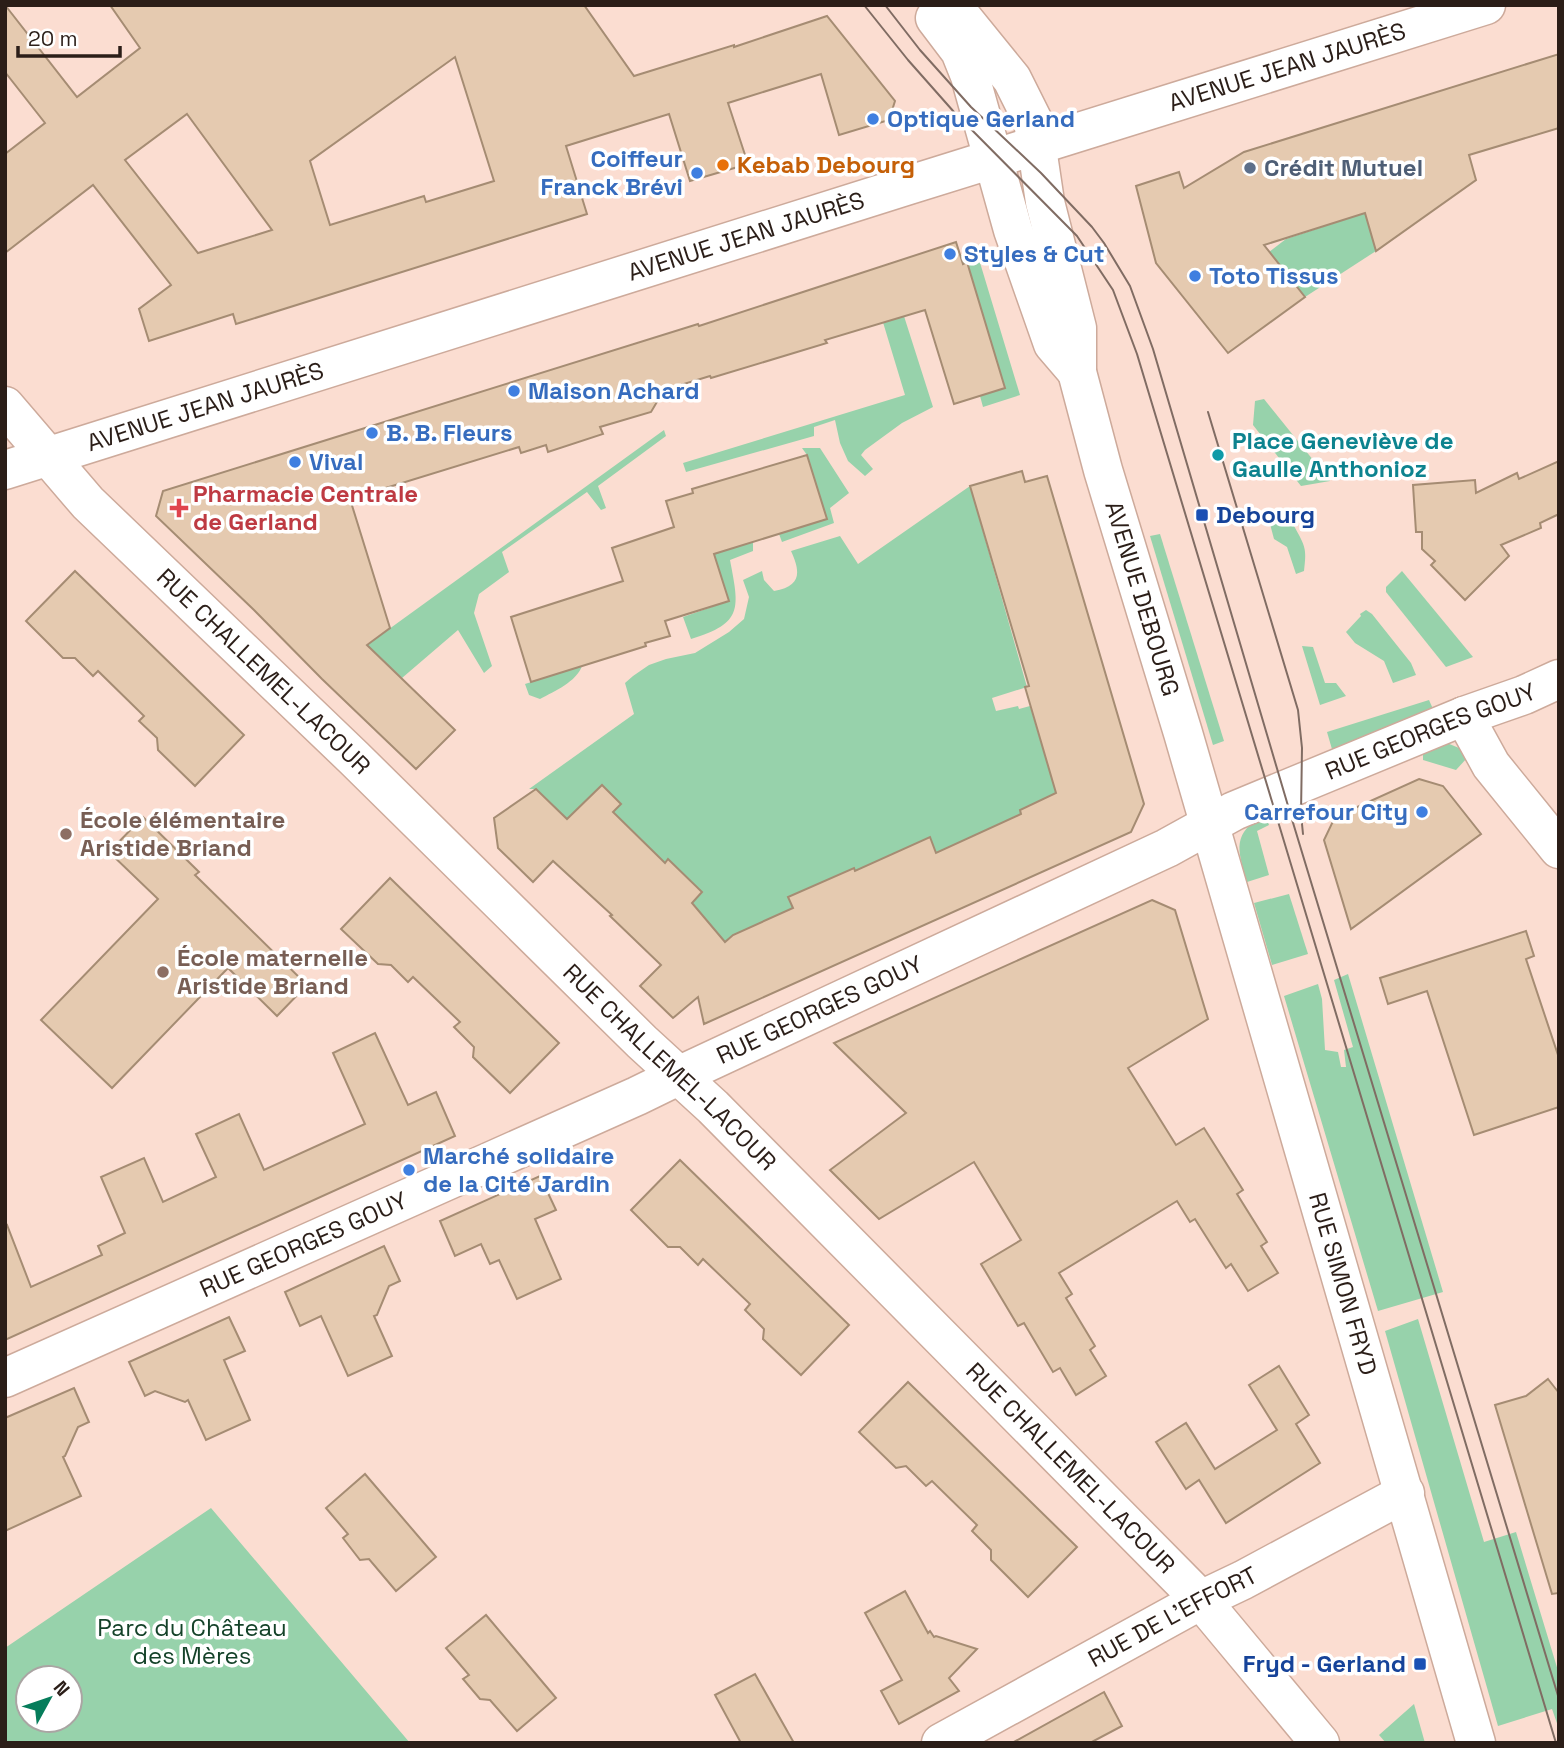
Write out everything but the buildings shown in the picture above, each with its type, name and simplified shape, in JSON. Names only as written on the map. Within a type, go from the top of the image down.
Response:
[{"type":"street","name":"AVENUE DEBOURG","points":[[933,5],[935,20],[960,51],[970,76],[1013,230],[1054,344],[1077,372]]},
{"type":"street","name":"AVENUE DEBOURG","points":[[953,5],[1008,74],[1033,121],[1045,202],[1077,328],[1077,372],[1103,470],[1208,824]]},
{"type":"street","name":"AVENUE JEAN JAURÈS","points":[[5,470],[1486,5]]},
{"type":"street","name":"RUE CHALLEMEL-LACOUR","points":[[5,406],[88,503],[723,1117],[1201,1600],[1320,1743]]},
{"type":"street","name":"RUE GEORGES GOUY","points":[[5,1378],[625,1101],[1167,848],[1234,811],[1559,679]]},
{"type":"street","points":[[1464,716],[1491,765],[1559,849]]},
{"type":"street","name":"RUE SIMON FRYD","points":[[1208,824],[1476,1743]]},
{"type":"street","name":"RUE DE L'EFFORT","points":[[941,1743],[1201,1600],[1405,1493]]},
{"type":"green space","points":[[1365,213],[1376,251],[1305,297],[1269,252],[1286,239]]},
{"type":"green space","points":[[960,255],[978,256],[1020,395],[983,407],[980,396],[1005,387],[967,263],[963,264]]},
{"type":"green space","points":[[903,313],[933,407],[902,423],[865,450],[861,455],[873,469],[865,476],[848,461],[840,443],[835,420],[814,427],[814,436],[686,472],[683,463],[905,395],[882,319]]},
{"type":"green space","points":[[1264,399],[1330,481],[1301,486],[1253,425],[1255,401]]},
{"type":"green space","points":[[664,430],[666,436],[598,486],[606,508],[601,510],[587,492],[502,552],[509,572],[479,594],[474,613],[492,666],[484,673],[458,630],[402,678],[367,645]]},
{"type":"green space","points":[[802,448],[820,448],[849,493],[830,508],[834,523],[782,542],[779,534],[827,519],[807,455]]},
{"type":"green space","points":[[970,486],[1027,687],[992,698],[996,711],[1030,706],[1056,793],[1053,800],[1020,810],[1021,814],[936,853],[930,838],[858,877],[854,868],[802,891],[793,908],[713,954],[689,919],[698,910],[692,903],[702,892],[669,860],[665,863],[613,812],[621,804],[602,785],[567,819],[536,789],[529,789],[634,714],[625,683],[633,676],[649,665],[695,653],[729,632],[744,619],[749,597],[743,580],[762,571],[764,580],[774,591],[783,589],[794,582],[796,577],[791,551],[840,536],[858,564]]},
{"type":"green space","points":[[1298,512],[1300,515],[1294,526],[1303,543],[1305,557],[1304,571],[1296,574],[1287,547],[1274,539],[1270,524]]},
{"type":"green space","points":[[1160,534],[1224,741],[1213,745],[1150,536]]},
{"type":"green space","points":[[753,542],[753,551],[730,560],[736,602],[729,620],[721,627],[691,639],[683,617],[729,601],[714,554]]},
{"type":"green space","points":[[1402,571],[1473,657],[1446,667],[1386,592],[1386,587]]},
{"type":"green space","points":[[1366,610],[1411,663],[1416,675],[1393,683],[1384,661],[1355,643],[1346,632]]},
{"type":"green space","points":[[1302,646],[1313,647],[1325,683],[1336,683],[1346,696],[1320,705]]},
{"type":"green space","points":[[582,666],[570,681],[552,693],[540,699],[529,695],[525,684]]},
{"type":"green space","points":[[1429,700],[1433,709],[1334,756],[1327,732]]},
{"type":"green space","points":[[1447,743],[1459,748],[1467,758],[1456,770],[1423,760],[1423,747]]},
{"type":"green space","points":[[1265,813],[1269,825],[1257,831],[1269,875],[1247,882],[1240,851],[1242,835]]},
{"type":"green space","points":[[1289,894],[1308,954],[1272,965],[1254,903]]},
{"type":"green space","points":[[1348,974],[1443,1292],[1378,1311],[1284,996],[1318,984],[1322,999],[1325,1050],[1338,1052],[1341,1067],[1346,1067],[1344,1050],[1353,1047],[1334,980]]},
{"type":"green space","points":[[1418,1319],[1484,1542],[1516,1532],[1559,1674],[1559,1729],[1552,1709],[1498,1726],[1385,1331]]},
{"type":"green space","name":"Parc du Château des Mères","points":[[211,1508],[410,1743],[5,1743],[5,1648]]},
{"type":"green space","points":[[1414,1704],[1425,1743],[1386,1743],[1379,1735]]},
{"type":"tram line","points":[[864,5],[954,112],[1077,236],[1113,290],[1137,354],[1556,1743]]},
{"type":"tram line","points":[[885,5],[920,50],[971,107],[1041,173],[1092,227],[1130,286],[1153,349],[1294,826],[1559,1699]]},
{"type":"tram line","points":[[1208,412],[1298,710],[1302,748],[1303,834]]},
{"type":"place","name":"Optique Gerland","points":[[873,119]]},
{"type":"place","name":"Kebab Debourg","points":[[723,165]]},
{"type":"place","name":"Crédit Mutuel","points":[[1250,168]]},
{"type":"place","name":"Coiffeur Franck Brévi","points":[[697,173]]},
{"type":"place","name":"Styles & Cut","points":[[950,254]]},
{"type":"place","name":"Toto Tissus","points":[[1195,276]]},
{"type":"place","name":"Maison Achard","points":[[514,391]]},
{"type":"place","name":"B. B. Fleurs","points":[[372,433]]},
{"type":"place","name":"Place Geneviève de Gaulle Anthonioz","points":[[1218,455]]},
{"type":"place","name":"Vival","points":[[295,462]]},
{"type":"place","name":"Pharmacie Centrale de Gerland","points":[[179,508]]},
{"type":"place","name":"Debourg","points":[[1202,515]]},
{"type":"place","name":"Carrefour City","points":[[1422,812]]},
{"type":"place","name":"École élémentaire Aristide Briand","points":[[66,834]]},
{"type":"place","name":"École maternelle Aristide Briand","points":[[163,972]]},
{"type":"place","name":"Marché solidaire de la Cité Jardin","points":[[409,1170]]},
{"type":"place","name":"Fryd - Gerland","points":[[1420,1664]]}]
